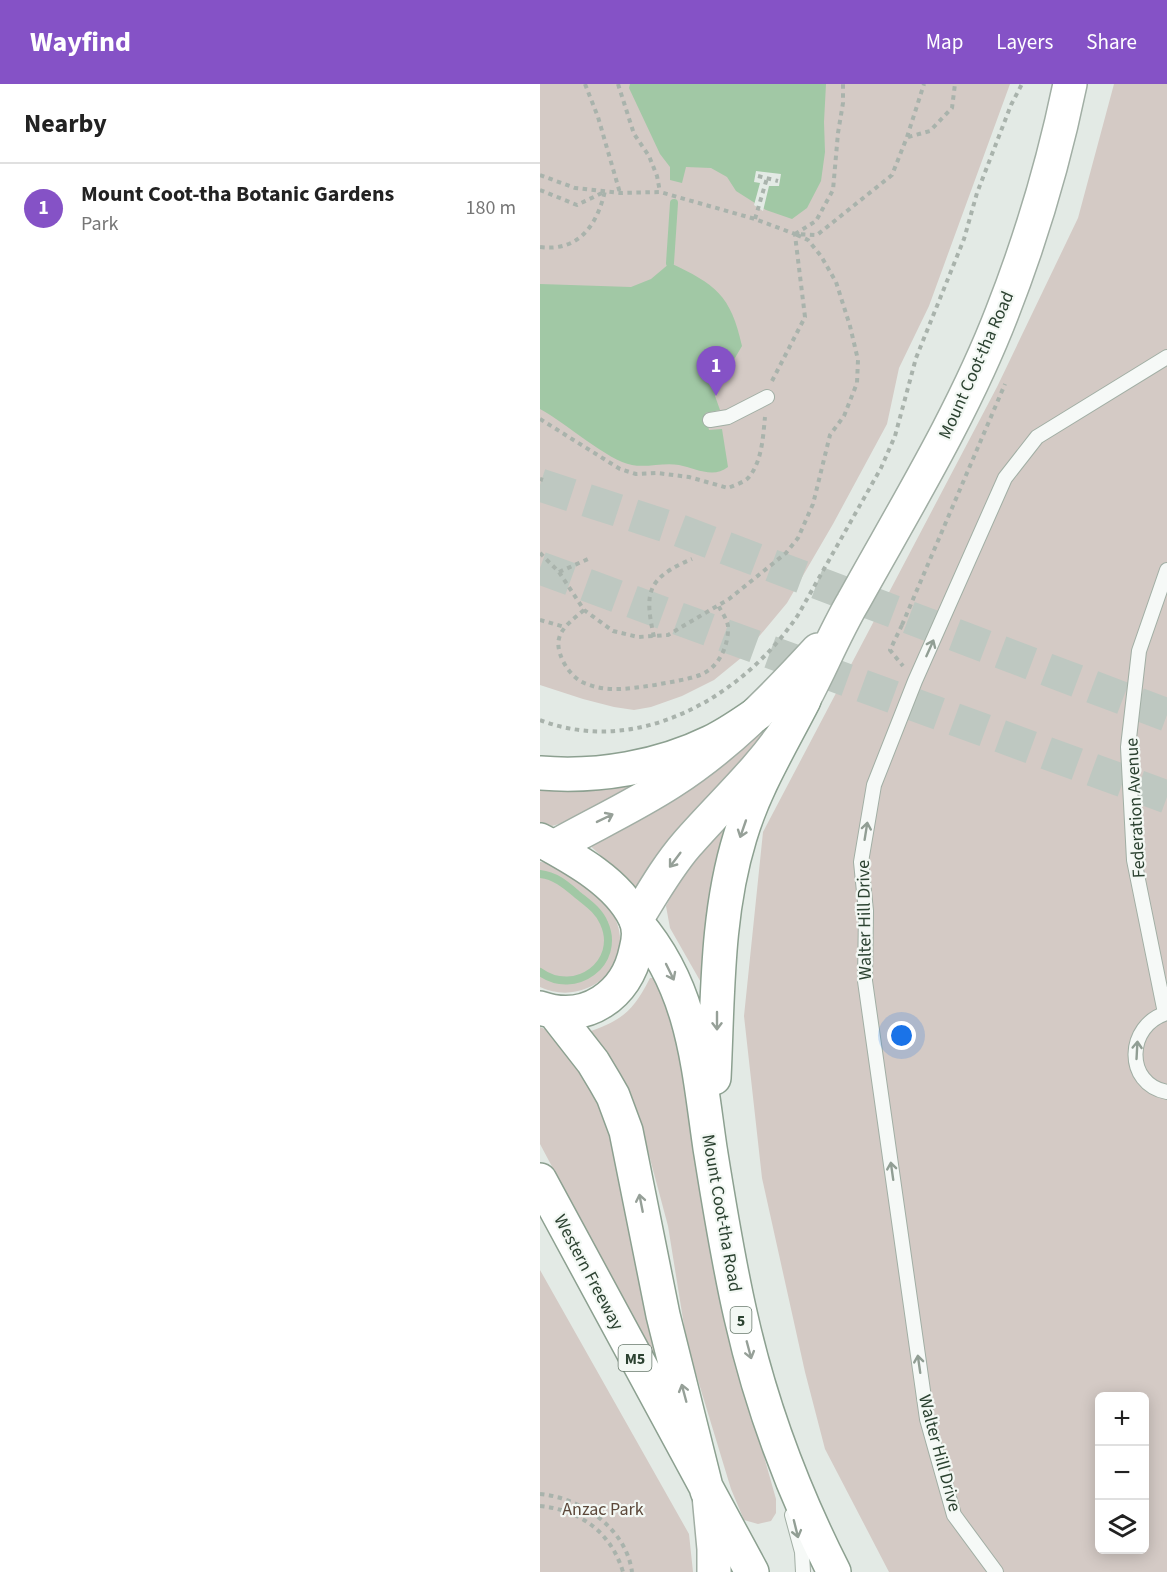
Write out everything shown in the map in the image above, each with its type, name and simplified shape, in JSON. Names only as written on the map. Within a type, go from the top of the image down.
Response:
[{"type":"main road","name":"Mount Coot-tha Road","points":[[804,700],[838,629],[956,415],[1002,314],[1036,217],[1057,144],[1070,84]]},
{"type":"main road","name":"Mount Coot-tha Road","points":[[546,845],[672,782],[710,754],[759,712],[838,629]]},
{"type":"main road","points":[[547,1010],[569,1013],[590,1009],[614,994],[625,980],[633,963],[639,937],[637,921],[676,858],[770,752],[804,700]]},
{"type":"main road","points":[[711,1149],[718,967],[733,864],[754,799],[804,700]]},
{"type":"main road","points":[[540,773],[590,773],[630,768],[670,758],[712,741],[759,712]]},
{"type":"main road","name":"5","points":[[546,845],[582,864],[598,877],[623,901],[637,921]]},
{"type":"main road","name":"Mount Coot-tha Road","points":[[637,921],[661,954],[686,1006],[696,1048],[711,1149],[741,1318],[771,1425],[794,1486],[834,1572]]},
{"type":"main road","points":[[547,1010],[593,1062],[613,1096],[626,1131],[663,1315],[708,1493],[714,1572]]},
{"type":"main road","name":"Western Freeway","points":[[540,1180],[708,1493]]},
{"type":"main road","points":[[708,1493],[752,1572]]},
{"type":"lane","name":"Walter Hill Drive","points":[[996,1572],[954,1515],[927,1419],[865,981],[866,912],[861,862],[874,784],[915,681],[1005,478],[1037,437],[1167,357]]},
{"type":"lane","points":[[710,420],[728,417],[767,397]]},
{"type":"lane","name":"Federation Avenue","points":[[1167,570],[1139,651],[1128,747],[1134,860],[1166,1013],[1153,1018],[1137,1038],[1136,1064],[1142,1076],[1151,1085],[1167,1092]]},
{"type":"lane","points":[[794,1486],[791,1512],[801,1552],[803,1572]]},
{"type":"path","points":[[585,84],[598,117],[620,193]]},
{"type":"path","points":[[618,84],[634,134],[649,156],[657,176],[660,192]]},
{"type":"path","points":[[795,234],[816,221],[833,190],[843,84]]},
{"type":"path","points":[[795,234],[817,235],[892,175],[924,84]]},
{"type":"path","points":[[907,137],[930,131],[952,108],[955,84]]},
{"type":"path","points":[[540,720],[593,731],[629,729],[663,721],[695,709],[728,688],[784,637],[881,468],[895,436],[916,358],[964,239],[977,193],[1011,105],[1022,84]]},
{"type":"path","points":[[540,175],[575,188],[620,193],[660,192],[755,219],[808,240],[821,256],[836,282],[858,360],[857,383],[844,416],[830,435],[813,504],[798,537],[786,553],[718,605],[668,634],[638,637],[614,631],[584,610],[559,572],[540,553]]},
{"type":"path","points":[[758,176],[778,181]]},
{"type":"path","points":[[755,219],[767,178]]},
{"type":"path","points":[[540,190],[577,205],[605,191]]},
{"type":"path","points":[[540,247],[570,244],[588,230],[600,211],[605,191]]},
{"type":"path","points":[[915,681],[890,650],[1005,384]]},
{"type":"path","points":[[559,572],[588,559]]},
{"type":"path","points":[[654,637],[648,601],[653,586],[666,573],[692,559]]},
{"type":"path","points":[[584,610],[565,627],[557,642],[558,652],[567,668],[578,680],[608,690],[671,682],[702,674],[716,664],[725,648],[728,624],[718,605]]},
{"type":"path","points":[[540,620],[565,627]]},
{"type":"path","points":[[540,1494],[555,1495],[578,1503],[600,1518],[620,1541],[632,1572]]},
{"type":"path","points":[[540,1506],[561,1508],[584,1519],[599,1532],[614,1551],[623,1572]]},
{"type":"green space","points":[[540,84],[1010,84],[929,306],[899,368],[887,424],[787,603],[741,658],[714,680],[682,696],[651,707],[634,710],[583,699],[540,685]]},
{"type":"green space","points":[[1114,84],[1167,84],[1167,1572],[889,1572],[825,1449],[805,1372],[762,1178],[744,1016],[763,832],[997,387],[1078,218]]},
{"type":"green space","points":[[775,714],[772,726],[640,892],[583,839]]},
{"type":"green space","points":[[672,767],[572,820],[552,826],[540,822],[540,779]]},
{"type":"green space","points":[[736,804],[707,993],[670,928],[666,906],[684,872]]},
{"type":"green space","points":[[540,862],[553,864],[569,873],[602,900],[615,918],[620,936],[619,952],[613,967],[603,979],[574,992],[557,992],[540,987]]},
{"type":"green space","points":[[650,978],[657,978],[676,1020],[752,1414],[776,1499],[776,1513],[771,1521],[758,1524],[744,1520],[731,1489],[687,1344],[668,1226],[640,1121],[626,1086],[586,1033],[609,1024],[625,1014],[637,1000]]},
{"type":"green space","points":[[540,1027],[559,1035],[572,1050],[610,1125],[661,1356],[655,1357],[640,1332],[540,1144]]},
{"type":"green space","name":"Anzac Park","points":[[540,1270],[689,1534],[693,1572],[540,1572]]},
{"type":"shaded area","points":[[630,84],[826,84],[825,152],[821,181],[807,208],[792,219],[766,210],[736,191],[727,177],[711,168],[686,167],[682,183],[670,180],[670,167],[660,154],[629,88]]},
{"type":"shaded area","points":[[670,263],[699,278],[719,293],[732,314],[742,346],[729,368],[716,381],[715,396],[720,410],[705,413],[709,430],[722,429],[728,467],[716,472],[704,472],[673,464],[638,466],[622,462],[540,409],[540,284],[631,287],[651,279]]},
{"type":"pier","points":[[756,171],[781,174],[779,186],[769,186],[763,211],[754,205],[760,183],[754,182]]},
{"type":"waterway","points":[[670,263],[674,203]]},
{"type":"waterway","points":[[540,874],[561,882],[593,908],[604,923],[608,938],[607,951],[601,963],[592,972],[567,981],[554,979],[540,972]]},
{"type":"tunnel","points":[[540,485],[678,530],[1167,715]]},
{"type":"tunnel","points":[[540,568],[1167,797]]},
{"type":"place","name":"Mount Coot-tha Botanic Gardens","points":[[716,396]]}]
